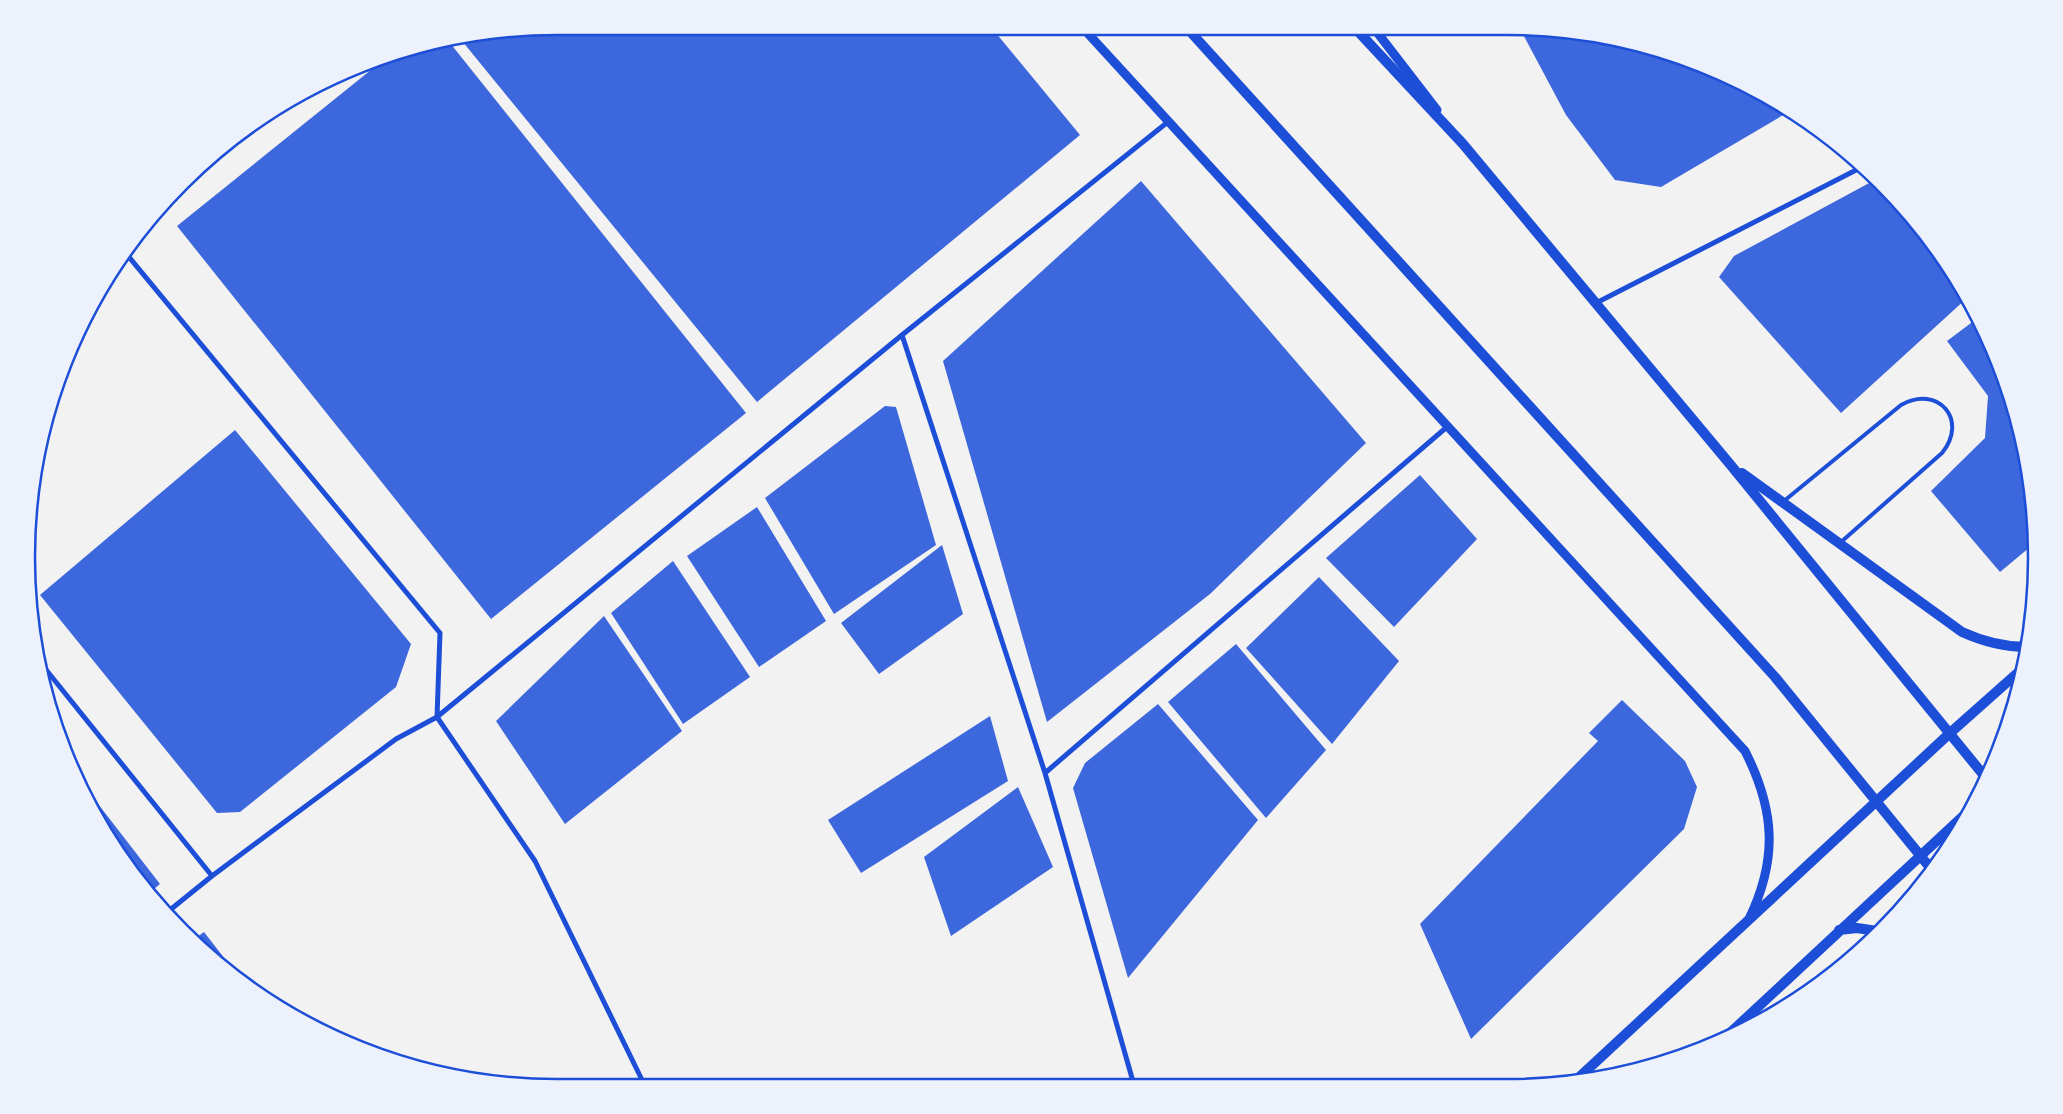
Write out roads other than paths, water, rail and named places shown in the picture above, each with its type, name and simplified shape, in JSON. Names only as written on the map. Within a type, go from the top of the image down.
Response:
[{"type":"main road","points":[[1193,35],[1775,677],[1928,864]]},
{"type":"main road","points":[[1361,35],[1463,144],[1729,463],[1981,772]]},
{"type":"main road","points":[[1729,463],[1962,632],[1982,641],[2002,646],[2020,647]]},
{"type":"main road","points":[[1584,1073],[1745,926],[1950,733],[2014,676]]},
{"type":"main road","points":[[1740,1023],[1954,824]]},
{"type":"main road","points":[[1839,930],[1857,928],[1871,930]]},
{"type":"street","points":[[1089,35],[1745,751],[1759,779],[1767,809],[1770,839],[1767,869],[1758,899],[1745,926]]},
{"type":"street","points":[[1379,35],[1463,144]]},
{"type":"street","points":[[172,908],[212,876],[396,739],[437,717],[902,335],[1169,121]]},
{"type":"street","points":[[1596,303],[1856,170]]},
{"type":"street","points":[[130,258],[440,633],[437,717],[535,861],[642,1079]]},
{"type":"street","points":[[902,335],[1045,773],[1132,1079]]},
{"type":"street","points":[[1045,773],[1448,426]]},
{"type":"street","points":[[48,673],[212,876]]},
{"type":"lane","points":[[1782,502],[1912,398],[1924,397],[1936,401],[1946,408],[1952,419],[1954,432],[1950,444],[1839,544]]}]
